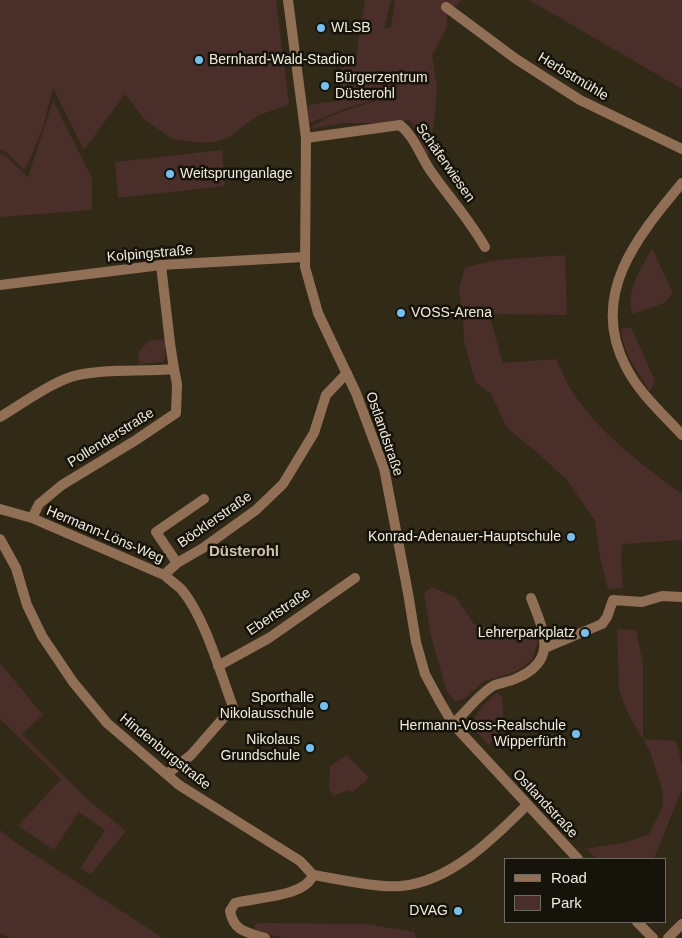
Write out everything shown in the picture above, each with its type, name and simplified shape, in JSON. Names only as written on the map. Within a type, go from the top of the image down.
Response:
[{"type":"street","name":"Ostlandstraße","points":[[288,0],[306,138],[305,267],[318,313],[347,373],[384,468],[420,658],[430,683],[453,724],[577,858]]},
{"type":"street","points":[[458,16],[463,6]]},
{"type":"street","name":"Herbstmühle","points":[[446,7],[516,58],[580,100],[682,149]]},
{"type":"street","name":"Schäferwiesen","points":[[306,138],[400,125],[406,130],[428,168],[463,212],[485,247]]},
{"type":"street","points":[[682,183],[646,226],[626,258],[617,283],[614,317],[616,342],[626,368],[638,387],[682,435]]},
{"type":"street","name":"Kolpingstraße","points":[[0,285],[161,265],[304,257]]},
{"type":"street","points":[[0,417],[59,383],[77,375],[174,369],[161,265]]},
{"type":"street","name":"Pollenderstraße","points":[[32,518],[39,504],[62,485],[141,437],[176,412],[178,384],[174,369]]},
{"type":"street","name":"Böcklerstraße","points":[[164,575],[177,563],[203,548],[256,510],[283,484],[314,433],[326,395],[347,373]]},
{"type":"street","name":"Böcklerstraße","points":[[177,563],[156,532],[204,498]]},
{"type":"street","name":"Hermann-Löns-Weg","points":[[0,510],[32,518],[164,575],[181,589],[193,606],[204,628],[233,707],[191,755],[167,774]]},
{"type":"street","name":"Hindenburgstraße","points":[[0,539],[16,568],[27,605],[42,636],[73,682],[107,723],[194,795],[300,861],[313,875]]},
{"type":"street","name":"Ebertstraße","points":[[218,666],[269,638],[355,578]]},
{"type":"street","points":[[545,648],[602,624],[607,617],[613,600],[642,602],[662,596],[682,597]]},
{"type":"street","points":[[453,724],[481,695],[494,686],[529,672],[537,665],[545,648],[545,639],[531,598]]},
{"type":"street","points":[[265,938],[239,929],[234,925],[230,910],[235,903],[299,890],[308,883],[313,875],[390,886],[416,884],[430,880],[486,845],[527,805]]},
{"type":"street","points":[[638,923],[653,938]]},
{"type":"street","points":[[668,938],[682,924]]},
{"type":"green space","points":[[0,0],[276,0],[289,104],[255,117],[230,137],[215,142],[202,143],[172,139],[144,119],[125,94],[84,150],[53,88],[43,127],[24,170],[6,152],[0,149]]},
{"type":"green space","points":[[365,0],[391,0],[384,28],[391,27],[395,0],[461,0],[458,5],[447,10],[447,27],[432,55],[437,88],[434,123],[427,161],[422,145],[410,120],[388,123],[343,123],[309,129],[332,115],[390,96],[347,108],[309,123],[308,105],[340,100],[340,69],[355,64]]},
{"type":"green space","points":[[529,0],[682,0],[682,89]]},
{"type":"green space","points":[[53,101],[92,178],[92,210],[0,217],[0,154],[6,156],[28,177]]},
{"type":"green space","name":"Weitsprunganlage","points":[[222,150],[225,186],[118,198],[115,162]]},
{"type":"green space","points":[[652,248],[673,293],[664,303],[633,314],[631,306],[632,288]]},
{"type":"green space","points":[[565,255],[567,315],[489,314],[503,363],[556,359],[573,393],[599,425],[625,450],[682,494],[682,540],[622,544],[623,587],[608,590],[600,557],[595,521],[567,480],[507,428],[491,394],[475,382],[464,341],[459,290],[465,267],[497,260]]},
{"type":"green space","points":[[631,327],[655,381],[650,391],[628,354],[622,337],[621,329]]},
{"type":"green space","points":[[165,339],[165,357],[163,362],[139,364],[138,352],[149,341]]},
{"type":"green space","points":[[432,587],[456,597],[474,624],[538,640],[532,660],[516,672],[484,681],[464,699],[455,701],[447,692],[431,636],[424,593]]},
{"type":"green space","points":[[617,629],[636,630],[643,664],[643,739],[676,741],[682,765],[682,789],[654,858],[596,858],[586,849],[627,842],[649,834],[663,806],[663,793],[650,751],[628,714],[619,690]]},
{"type":"green space","points":[[0,663],[43,715],[22,734],[88,800],[126,831],[91,874],[80,868],[105,830],[79,812],[54,850],[18,826],[61,779],[0,719]]},
{"type":"green space","points":[[497,692],[502,697],[504,723],[489,745],[472,727],[476,716],[488,700]]},
{"type":"green space","points":[[347,755],[369,778],[353,792],[349,790],[333,796],[329,788],[330,766]]},
{"type":"green space","points":[[0,830],[15,842],[163,938],[10,938],[0,933]]},
{"type":"green space","points":[[255,924],[366,924],[415,932],[415,938],[284,938],[258,932]]},
{"type":"place","name":"WLSB","points":[[321,28]]},
{"type":"place","name":"Bernhard-Wald-Stadion","points":[[199,60]]},
{"type":"place","name":"Bürgerzentrum Düsterohl","points":[[325,86]]},
{"type":"place","name":"Weitsprunganlage","points":[[170,174]]},
{"type":"place","name":"VOSS-Arena","points":[[401,313]]},
{"type":"place","name":"Konrad-Adenauer-Hauptschule","points":[[571,537]]},
{"type":"place","name":"Lehrerparkplatz","points":[[585,633]]},
{"type":"place","name":"Sporthalle Nikolausschule","points":[[324,706]]},
{"type":"place","name":"Hermann-Voss-Realschule Wipperfürth","points":[[576,734]]},
{"type":"place","name":"Nikolaus Grundschule","points":[[310,748]]},
{"type":"place","name":"DVAG","points":[[458,911]]},
{"type":"district","name":"Düsterohl","points":[[244,552]]}]
